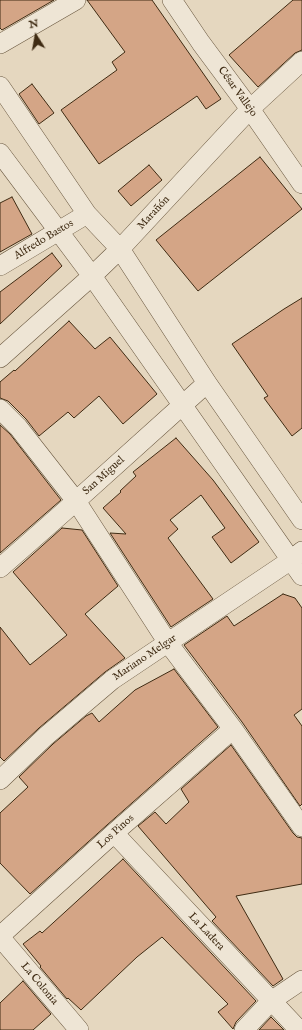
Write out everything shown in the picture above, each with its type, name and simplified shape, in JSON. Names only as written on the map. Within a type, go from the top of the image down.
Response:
[{"type":"street","points":[[0,44],[76,0]]},
{"type":"street","name":"César Vallejo","points":[[172,0],[302,184]]},
{"type":"street","name":"Marañón","points":[[0,358],[120,249],[250,109],[302,61]]},
{"type":"street","points":[[0,86],[87,214],[120,249],[206,383],[302,520]]},
{"type":"street","points":[[0,153],[60,231],[183,404],[296,556],[302,576]]},
{"type":"street","name":"Alfredo Bastos","points":[[0,266],[87,214]]},
{"type":"street","name":"San Miguel","points":[[0,568],[206,383]]},
{"type":"street","points":[[0,409],[18,427],[76,501],[168,643],[233,729],[302,827]]},
{"type":"street","name":"Mariano Melgar","points":[[0,780],[46,736],[112,680],[296,556]]},
{"type":"street","name":"Los Pinos","points":[[0,937],[114,833],[233,729]]},
{"type":"street","name":"La Ladera","points":[[114,833],[299,1030]]},
{"type":"street","name":"La Colonia","points":[[0,937],[79,1030]]},
{"type":"street","points":[[244,1030],[271,1001],[302,980]]},
{"type":"building","points":[[0,0],[54,0],[2,30],[0,28]]},
{"type":"building","points":[[87,0],[152,0],[221,99],[206,109],[197,96],[99,164],[61,110],[117,70],[112,62],[125,52]]},
{"type":"building","points":[[293,0],[302,0],[302,50],[295,53],[258,87],[229,55]]},
{"type":"building","points":[[32,84],[54,113],[39,124],[19,94]]},
{"type":"building","points":[[260,157],[302,209],[198,291],[156,240]]},
{"type":"building","points":[[149,165],[162,180],[131,206],[118,191]]},
{"type":"building","points":[[12,197],[32,234],[0,252],[0,203]]},
{"type":"building","points":[[52,253],[62,266],[0,324],[0,292]]},
{"type":"building","points":[[302,298],[302,428],[292,436],[264,398],[268,396],[232,344]]},
{"type":"building","points":[[69,321],[95,349],[110,337],[157,394],[123,424],[99,396],[74,418],[68,412],[39,436],[26,419],[8,401],[0,398],[0,382],[14,370],[15,371]]},
{"type":"building","points":[[0,425],[10,434],[61,500],[0,553]]},
{"type":"building","points":[[176,438],[213,480],[259,542],[231,563],[212,537],[225,528],[201,495],[170,520],[178,529],[168,538],[213,599],[171,627],[110,533],[126,534],[103,508],[136,476],[133,472]]},
{"type":"building","points":[[62,528],[82,530],[118,586],[85,614],[125,658],[105,672],[39,728],[4,761],[0,757],[0,627],[30,665],[67,635],[13,572]]},
{"type":"building","points":[[283,594],[295,598],[302,608],[302,709],[294,715],[302,726],[302,804],[300,806],[242,722],[184,645],[227,616],[234,626]]},
{"type":"building","points":[[174,669],[218,727],[30,894],[0,863],[0,813],[28,787],[19,777],[53,744],[86,716],[92,713],[99,722],[135,690]]},
{"type":"building","points":[[231,745],[293,833],[297,837],[302,838],[302,884],[236,896],[283,979],[273,986],[212,921],[216,917],[138,826],[155,812],[166,824],[189,802],[181,789]]},
{"type":"building","points":[[123,859],[256,1001],[236,1022],[233,1029],[218,1012],[228,1004],[162,937],[137,957],[81,1010],[68,998],[67,999],[23,944],[40,931],[42,933]]},
{"type":"building","points":[[23,981],[51,1014],[33,1030],[0,1030],[0,1003]]},
{"type":"building","points":[[271,1017],[284,1030],[259,1030]]}]
